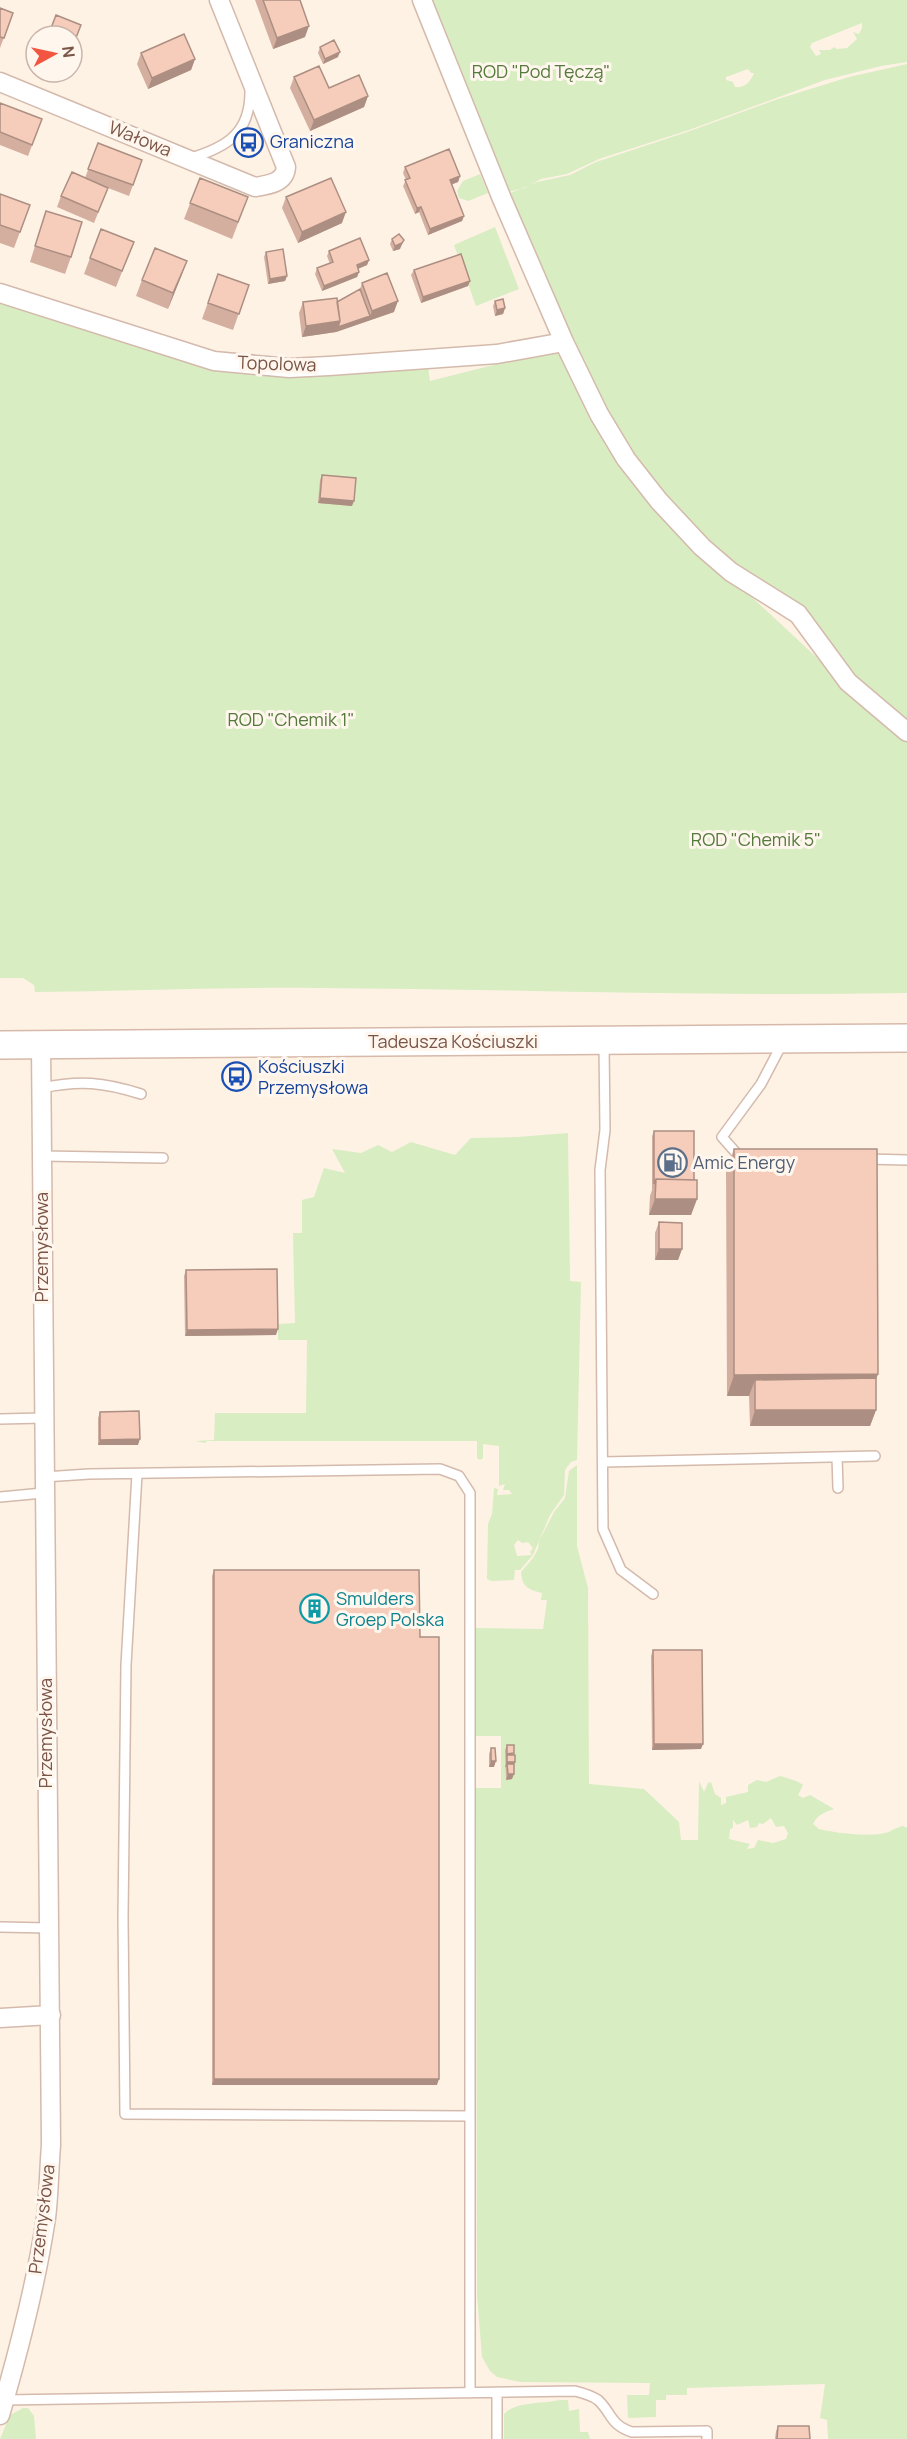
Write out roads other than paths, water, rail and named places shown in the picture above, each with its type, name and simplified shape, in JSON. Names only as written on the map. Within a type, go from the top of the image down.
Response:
[{"type":"main road","name":"Tadeusza Kościuszki","points":[[0,1046],[907,1038]]},
{"type":"street","points":[[219,0],[250,78]]},
{"type":"street","points":[[422,0],[500,195],[564,342],[599,414],[626,459],[659,501],[702,547],[724,566],[798,614],[848,682],[907,732]]},
{"type":"street","name":"Wałowa","points":[[0,82],[255,187],[270,185],[281,180],[286,167],[250,78]]},
{"type":"street","name":"Topolowa","points":[[0,293],[214,361],[289,368],[497,354],[564,342]]},
{"type":"street","name":"Przemysłowa","points":[[2,2408],[21,2344],[37,2272],[46,2216],[51,2145],[43,1485],[41,1045]]},
{"type":"street","points":[[0,2018],[51,2015]]},
{"type":"lane","points":[[189,158],[223,146],[239,132],[247,117],[250,78]]},
{"type":"lane","points":[[757,1159],[738,1155],[722,1137],[761,1084],[784,1039]]},
{"type":"lane","points":[[604,1041],[605,1130],[600,1170],[603,1529],[621,1570],[653,1594]]},
{"type":"lane","points":[[41,1089],[72,1082],[112,1085],[141,1094]]},
{"type":"lane","points":[[42,1156],[163,1158]]},
{"type":"lane","points":[[861,1159],[907,1160]]},
{"type":"lane","points":[[0,1419],[43,1418]]},
{"type":"lane","points":[[603,1462],[875,1456]]},
{"type":"lane","points":[[837,1457],[838,1488]]},
{"type":"lane","points":[[0,1497],[43,1485],[136,1474],[440,1469],[459,1476],[470,1493],[470,2393]]},
{"type":"lane","points":[[136,1474],[126,1665],[123,1918],[125,2114],[470,2116]]},
{"type":"lane","points":[[0,1927],[49,1928]]},
{"type":"lane","points":[[2,2408],[575,2391],[599,2401],[613,2421],[622,2429],[632,2432],[707,2431],[707,2439]]},
{"type":"lane","points":[[497,2392],[497,2439]]},
{"type":"place","name":"Graniczna","points":[[249,142]]},
{"type":"place","name":"Kościuszki Przemysłowa","points":[[237,1077]]},
{"type":"place","name":"Amic Energy","points":[[672,1163]]},
{"type":"place","name":"Smulders Groep Polska","points":[[315,1609]]},
{"type":"park label","name":"ROD \"Pod Tęczą\"","points":[[541,72]]},
{"type":"park label","name":"ROD \"Chemik 1\"","points":[[291,720]]},
{"type":"park label","name":"ROD \"Chemik 5\"","points":[[756,840]]}]
